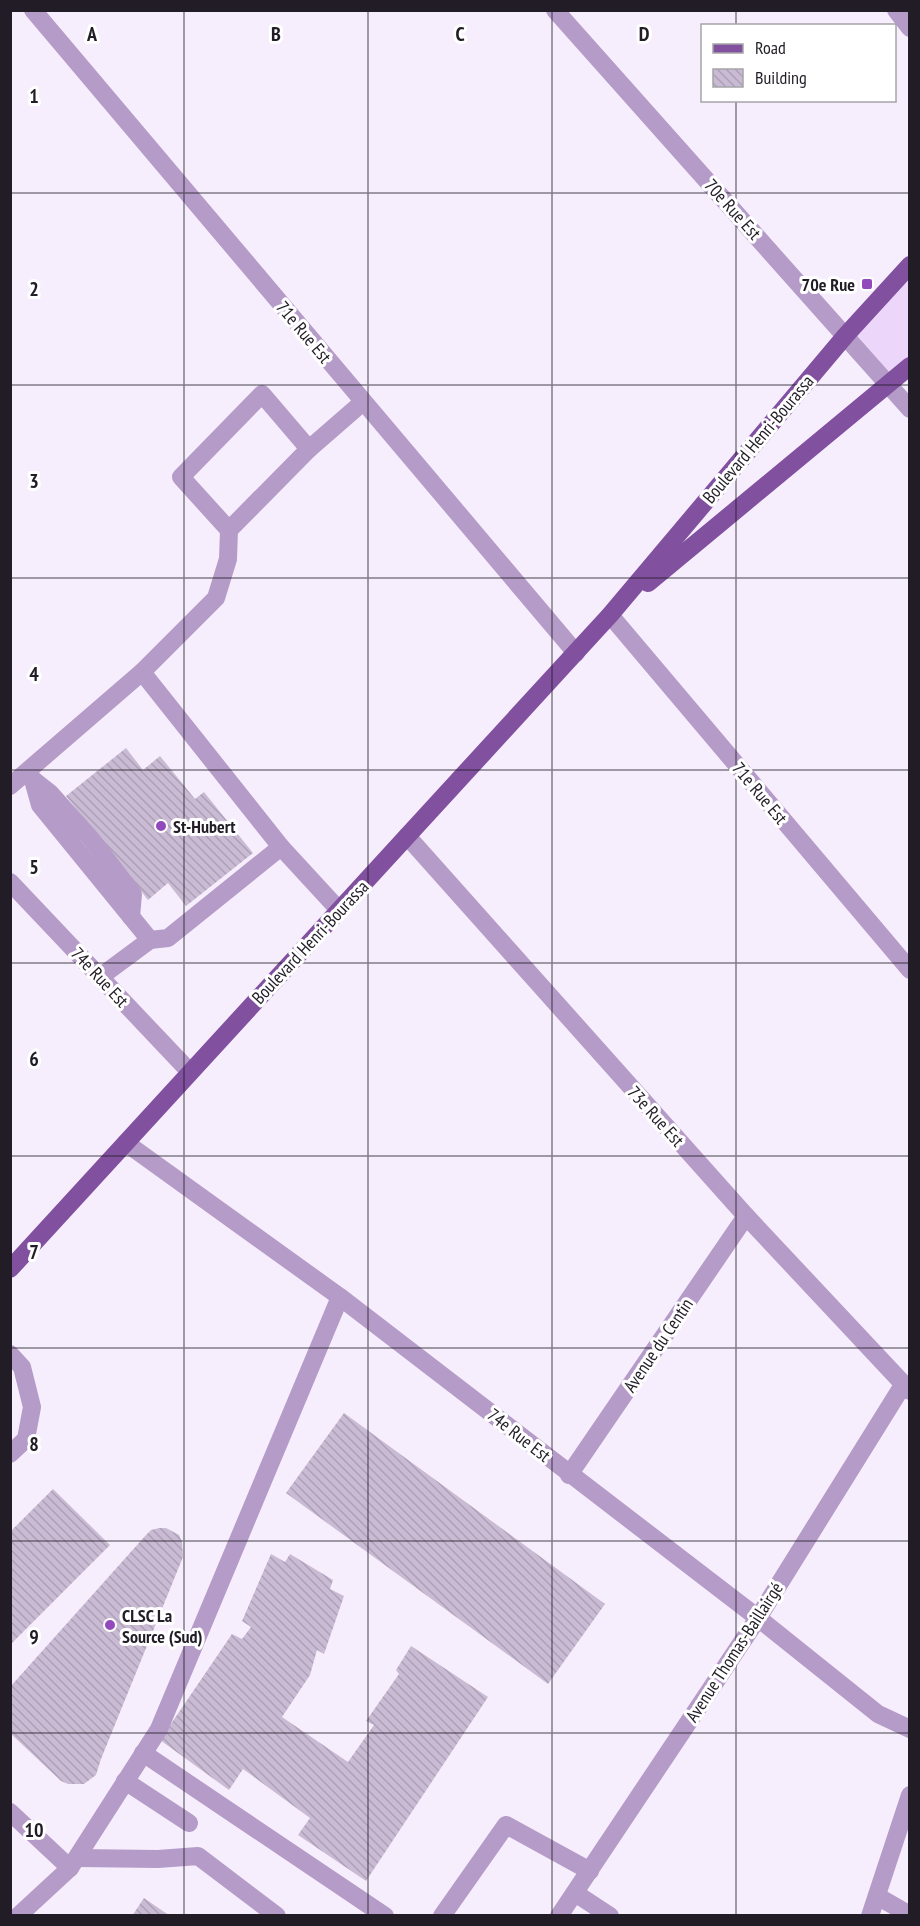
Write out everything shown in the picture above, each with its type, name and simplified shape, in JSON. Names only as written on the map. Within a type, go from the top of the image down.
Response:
[{"type":"main road","name":"Boulevard Henri-Bourassa","points":[[10,1269],[576,653],[846,335],[909,265]]},
{"type":"main road","name":"Boulevard Henri-Bourassa","points":[[610,615],[909,366]]},
{"type":"street","name":"71e Rue Est","points":[[33,10],[576,653]]},
{"type":"street","name":"70e Rue Est","points":[[555,10],[846,335],[909,409]]},
{"type":"street","points":[[896,10],[909,28]]},
{"type":"street","points":[[229,530],[181,477],[262,394],[309,448]]},
{"type":"street","points":[[10,786],[30,776],[142,672],[216,598],[228,559],[229,530],[309,448],[363,402]]},
{"type":"street","name":"71e Rue Est","points":[[610,615],[909,970]]},
{"type":"street","points":[[142,672],[281,847],[339,910]]},
{"type":"street","points":[[30,776],[50,793],[91,839],[134,894],[131,917],[150,940]]},
{"type":"street","name":"73e Rue Est","points":[[407,836],[746,1216],[906,1388]]},
{"type":"street","points":[[100,977],[150,940],[168,938],[281,847]]},
{"type":"street","name":"74e Rue Est","points":[[10,882],[190,1072]]},
{"type":"street","name":"74e Rue Est","points":[[126,1143],[340,1297],[758,1618],[878,1714],[909,1729]]},
{"type":"street","name":"Avenue du Centin","points":[[569,1474],[746,1216]]},
{"type":"street","points":[[18,1916],[74,1863],[159,1729],[340,1297]]},
{"type":"street","points":[[10,1354],[22,1367],[32,1407],[26,1438],[10,1454]]},
{"type":"street","name":"Avenue Thomas-Baillairgé","points":[[558,1916],[758,1618],[906,1388]]},
{"type":"street","points":[[143,1753],[385,1916]]},
{"type":"street","points":[[125,1781],[189,1823]]},
{"type":"street","points":[[870,1916],[909,1795]]},
{"type":"street","points":[[10,1812],[74,1863],[198,1856],[277,1916]]},
{"type":"street","points":[[442,1916],[506,1825],[590,1871]]},
{"type":"street","points":[[575,1893],[610,1916]]},
{"type":"street","points":[[877,1896],[909,1915]]},
{"type":"shaded area","points":[[909,265],[909,366],[887,383],[846,335]]},
{"type":"building","name":"St-Hubert","points":[[126,748],[143,770],[160,756],[195,799],[204,792],[253,853],[186,906],[168,883],[148,900],[66,796]]},
{"type":"building","points":[[344,1413],[605,1604],[548,1684],[286,1493]]},
{"type":"building","points":[[53,1489],[110,1545],[10,1645],[10,1532]]},
{"type":"building","name":"CLSC La Source (Sud)","points":[[166,1528],[179,1535],[183,1557],[96,1775],[84,1784],[68,1784],[61,1781],[10,1733],[10,1687],[146,1535],[151,1530]]},
{"type":"building","points":[[271,1554],[285,1562],[290,1554],[333,1580],[330,1589],[344,1596],[324,1654],[317,1650],[310,1675],[282,1717],[348,1762],[374,1725],[366,1721],[399,1674],[396,1670],[411,1646],[488,1697],[366,1881],[298,1835],[310,1818],[243,1769],[229,1790],[160,1740],[232,1634],[242,1639],[251,1627],[242,1621]]},
{"type":"building","points":[[144,1898],[170,1916],[132,1916]]},
{"type":"place","name":"70e Rue","points":[[867,284]]},
{"type":"place","name":"St-Hubert","points":[[161,826]]},
{"type":"place","name":"CLSC La Source (Sud)","points":[[110,1625]]}]
